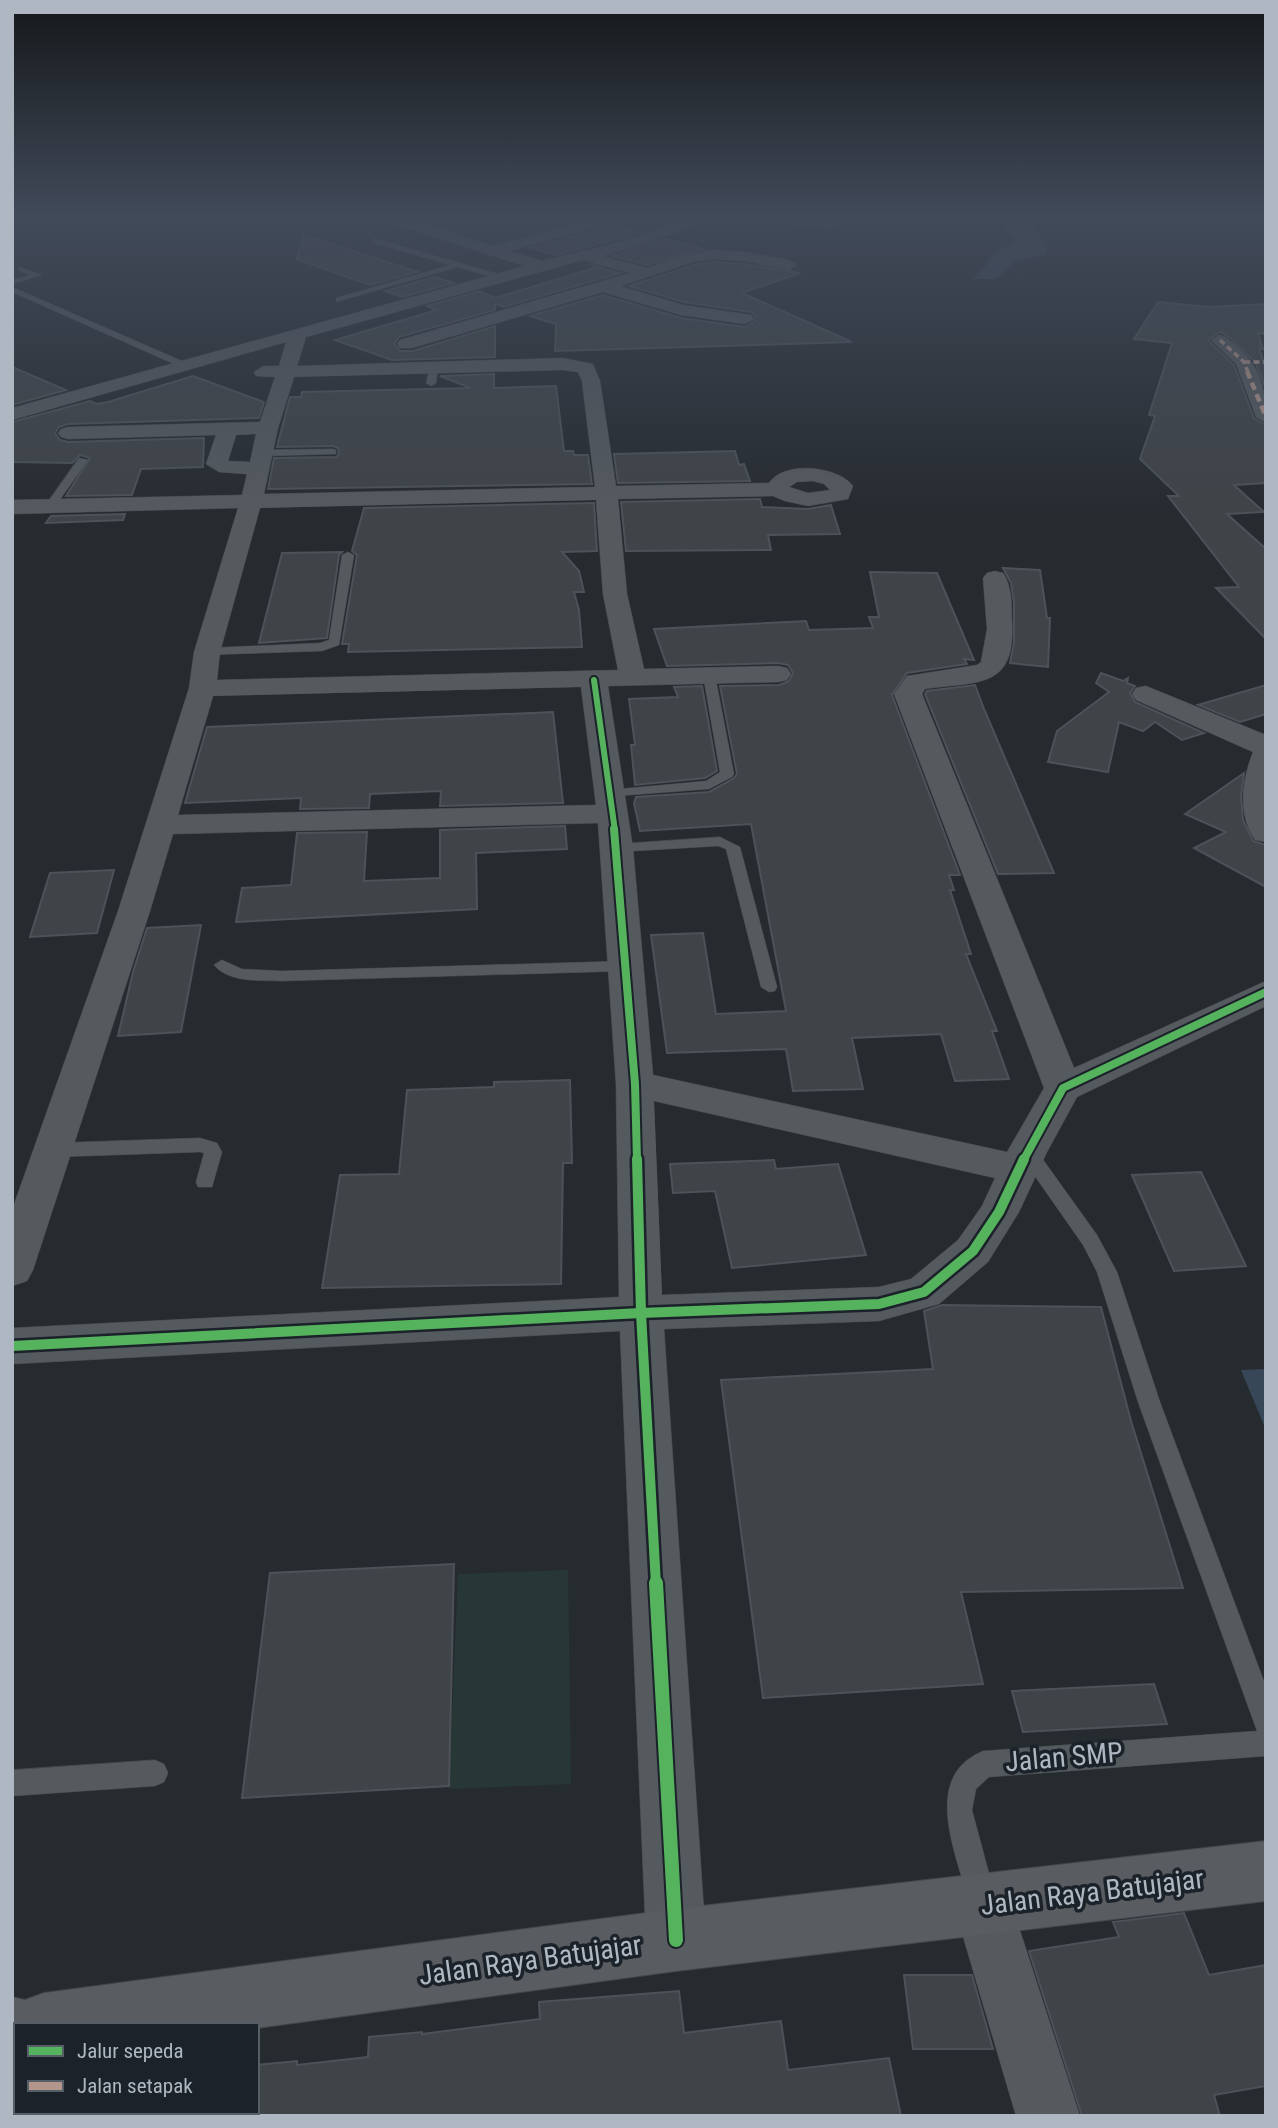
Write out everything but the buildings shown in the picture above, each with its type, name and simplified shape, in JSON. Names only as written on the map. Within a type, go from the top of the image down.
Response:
[{"type":"highway","name":"Jalan Raya Batujajar","points":[[59,2023],[676,1940],[1266,1871]]},
{"type":"street","points":[[12,414],[367,314]]},
{"type":"street","points":[[406,344],[510,314]]},
{"type":"street","points":[[712,314],[745,319]]},
{"type":"street","points":[[12,1270],[134,911],[202,688],[207,652],[240,533],[252,500],[268,428],[298,334]]},
{"type":"street","points":[[1220,340],[1244,362],[1266,417]]},
{"type":"street","points":[[1244,362],[1266,362]]},
{"type":"street","points":[[241,373],[285,371],[432,375],[562,364],[586,368],[592,381],[606,491],[615,594],[633,679]]},
{"type":"street","points":[[68,433],[268,428]]},
{"type":"street","points":[[228,429],[217,464],[226,468],[262,460]]},
{"type":"street","points":[[12,507],[778,489]]},
{"type":"street","points":[[995,578],[999,631],[998,656],[993,668],[985,672],[916,682],[908,694],[1062,1088]]},
{"type":"street","points":[[202,688],[778,674]]},
{"type":"street","points":[[594,680],[617,848],[635,1084],[641,1313],[676,1940]]},
{"type":"street","points":[[1146,694],[1259,742],[1266,751],[1258,804],[1261,826],[1266,833]]},
{"type":"street","points":[[159,825],[609,804]]},
{"type":"street","points":[[12,1346],[641,1313],[879,1304],[924,1292],[973,1251],[999,1212],[1062,1088],[1264,997]]},
{"type":"street","points":[[635,1084],[1023,1161]]},
{"type":"street","name":"Jalan SMP","points":[[983,1906],[1048,2116]]},
{"type":"lane","points":[[69,314],[186,366]]},
{"type":"lane","points":[[262,460],[333,452]]},
{"type":"lane","points":[[50,506],[83,460]]},
{"type":"lane","points":[[207,652],[323,647],[335,642],[348,555]]},
{"type":"lane","points":[[609,804],[709,785],[727,774],[709,676]]},
{"type":"lane","points":[[617,848],[720,841],[733,847],[769,987]]},
{"type":"lane","points":[[222,965],[242,974],[281,976],[626,966]]},
{"type":"lane","points":[[54,1150],[200,1145],[213,1152],[205,1182]]},
{"type":"lane","points":[[1023,1161],[1090,1240],[1107,1272],[1149,1402],[1266,1721]]},
{"type":"lane","name":"Jalan SMP","points":[[983,1906],[958,1810],[964,1782],[984,1764],[1266,1742]]},
{"type":"lane","points":[[12,1783],[155,1773]]},
{"type":"shaded area","points":[[568,1570],[571,1784],[449,1789],[458,1574]]},
{"type":"water","points":[[1266,1369],[1266,1430],[1241,1370]]},
{"type":"marked path","points":[[1220,340],[1244,362],[1266,417]]},
{"type":"marked path","points":[[1244,362],[1266,362]]},
{"type":"cycle path","points":[[594,680],[617,848],[635,1084],[641,1313],[676,1940]]},
{"type":"cycle path","points":[[12,1346],[641,1313],[879,1304],[924,1292],[973,1251],[999,1212],[1027,1152],[1063,1088],[1266,992]]}]
